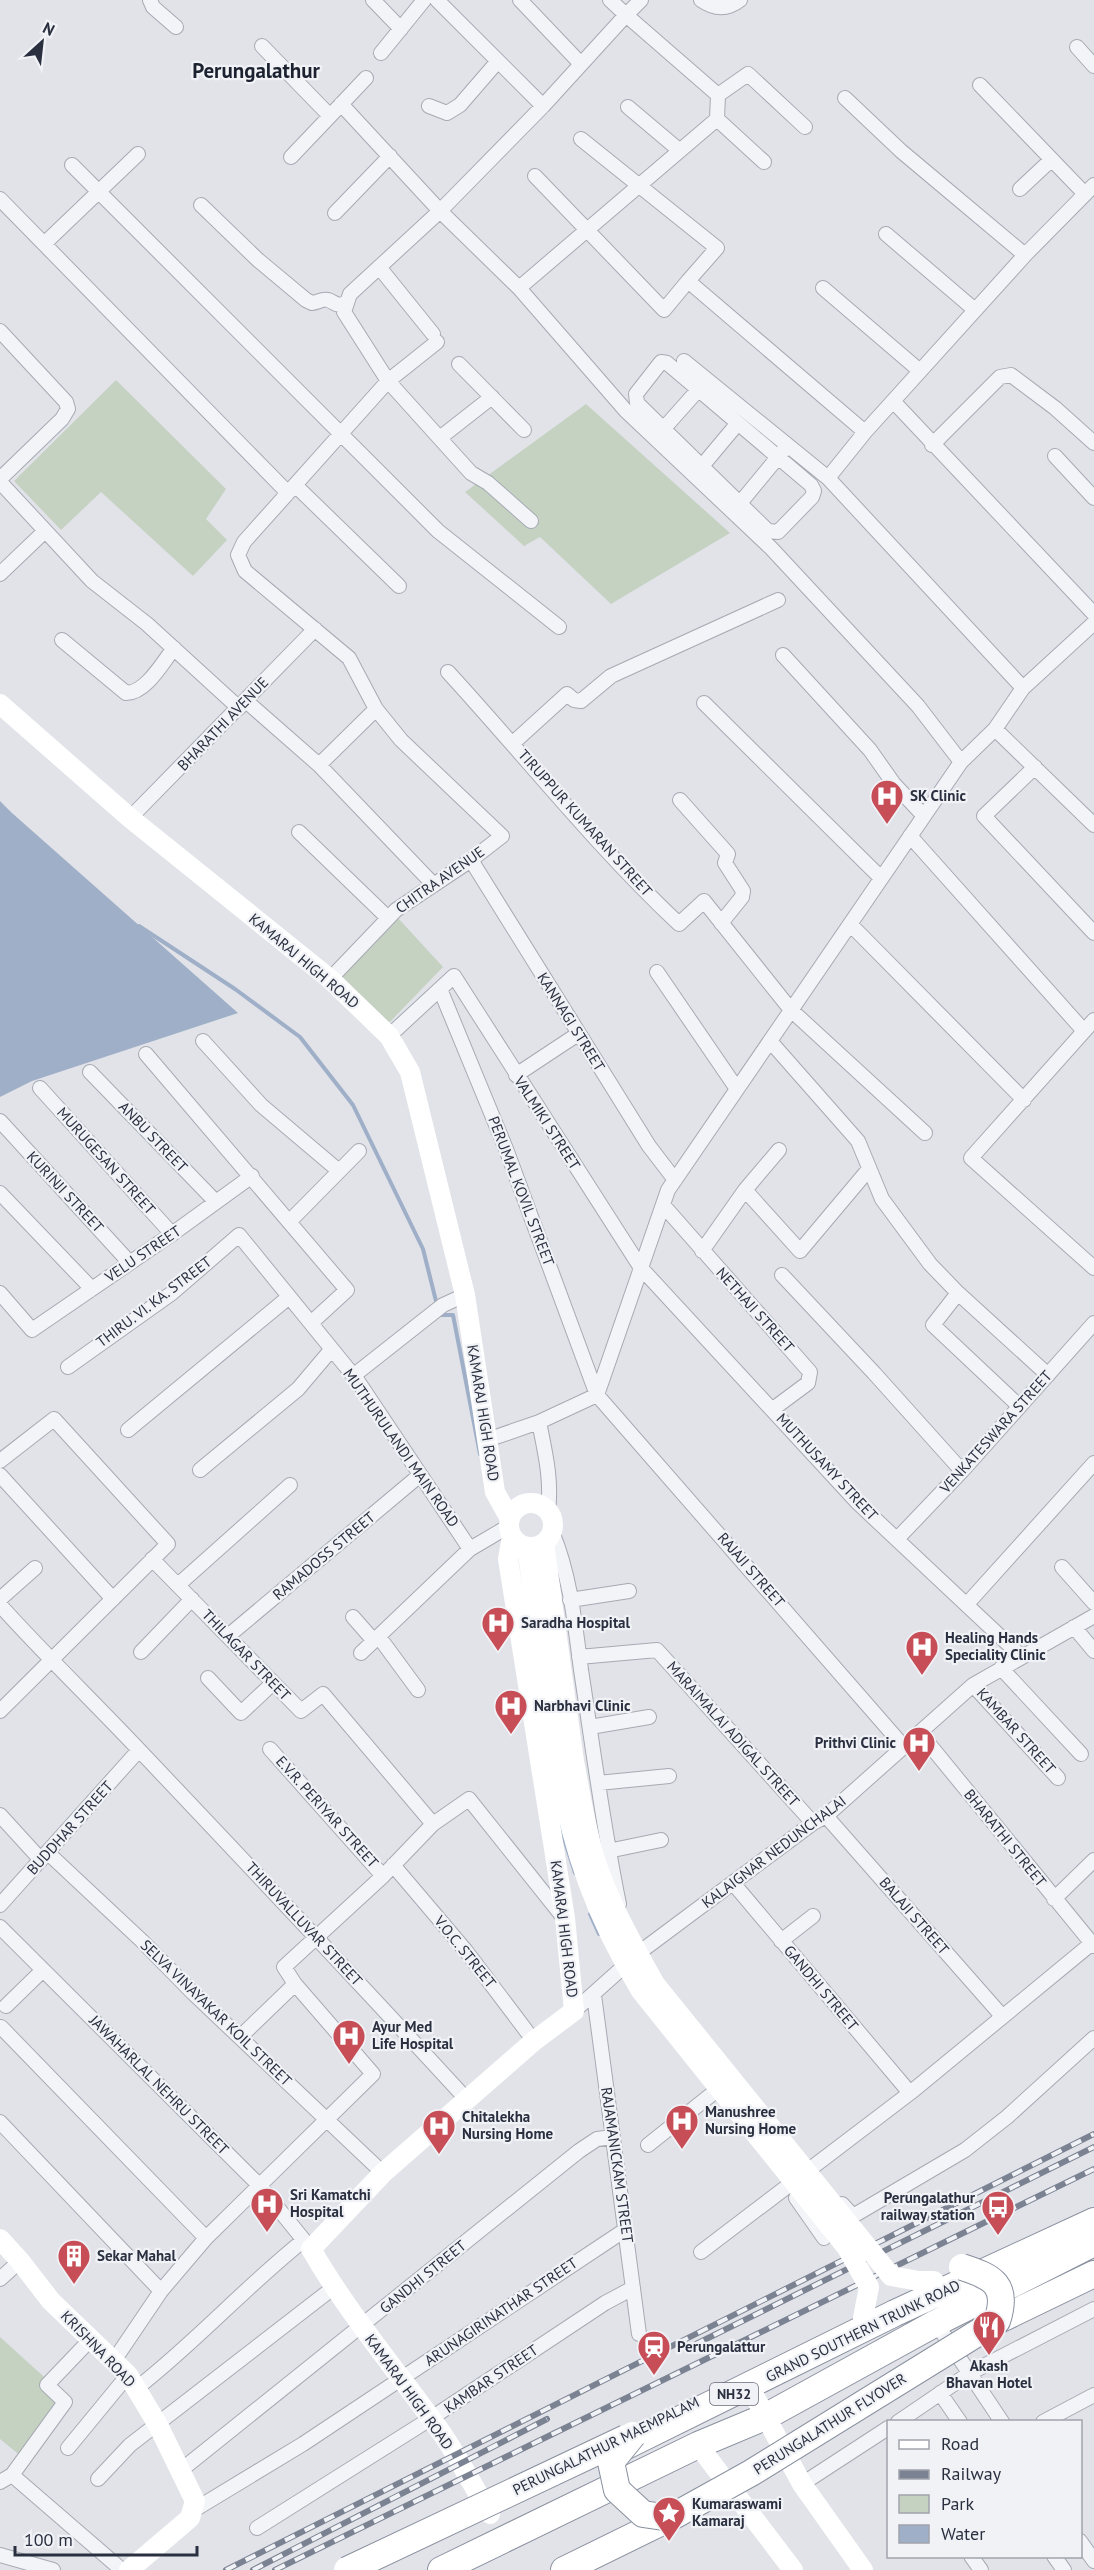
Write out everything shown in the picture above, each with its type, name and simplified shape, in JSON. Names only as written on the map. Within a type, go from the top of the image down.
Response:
[{"type":"highway","name":"PERUNGALATHUR MAEMPALAM","points":[[347,2570],[633,2435],[1094,2201]]},
{"type":"highway","name":"GRAND SOUTHERN TRUNK ROAD","points":[[374,2570],[895,2313],[1094,2221]]},
{"type":"highway","name":"GRAND SOUTHERN TRUNK ROAD","points":[[441,2570],[698,2445],[765,2417],[936,2323],[1094,2243]]},
{"type":"highway","points":[[962,2267],[987,2275],[998,2285],[1002,2304],[997,2321]]},
{"type":"highway","name":"PERUNGALATHUR FLYOVER","points":[[564,2570],[670,2518],[751,2473],[997,2321],[1094,2274]]},
{"type":"highway","points":[[633,2435],[611,2462],[617,2490],[643,2514],[670,2518]]},
{"type":"street","points":[[150,0],[153,7],[176,27]]},
{"type":"street","points":[[373,0],[401,28]]},
{"type":"street","points":[[381,53],[424,0]]},
{"type":"street","points":[[438,0],[543,106]]},
{"type":"street","points":[[520,0],[581,64]]},
{"type":"street","points":[[610,0],[718,95]]},
{"type":"street","points":[[531,521],[488,483],[471,473],[441,437],[388,381],[344,312],[350,294],[440,211],[543,106],[640,0]]},
{"type":"street","points":[[701,0],[711,7],[731,6],[740,0]]},
{"type":"street","points":[[262,46],[330,116]]},
{"type":"street","points":[[1077,47],[1094,66]]},
{"type":"street","points":[[429,106],[447,113],[460,105],[498,61]]},
{"type":"street","points":[[718,95],[748,74],[805,127]]},
{"type":"street","points":[[291,157],[366,78]]},
{"type":"street","points":[[828,478],[864,432],[1025,255],[1090,190],[1051,160],[980,85]]},
{"type":"street","points":[[519,288],[585,229],[717,119],[718,95]]},
{"type":"street","points":[[845,98],[902,151],[1025,255]]},
{"type":"street","points":[[341,104],[440,211],[519,288],[626,411],[702,466],[771,548],[918,706],[961,762]]},
{"type":"street","points":[[628,107],[679,150]]},
{"type":"street","points":[[717,119],[764,162]]},
{"type":"street","points":[[535,176],[664,310],[717,248],[581,139]]},
{"type":"street","points":[[44,244],[100,193],[138,154]]},
{"type":"street","points":[[335,213],[390,156]]},
{"type":"street","points":[[1020,189],[1051,160]]},
{"type":"street","points":[[72,165],[438,531],[559,627]]},
{"type":"street","points":[[0,199],[291,489],[399,586]]},
{"type":"street","points":[[201,206],[258,260],[306,300],[312,303],[323,299],[329,300],[334,306],[347,302]]},
{"type":"street","points":[[886,234],[975,310]]},
{"type":"street","points":[[319,765],[376,709],[349,658],[245,571],[238,555],[244,543],[388,381],[435,338],[379,267]]},
{"type":"street","points":[[688,281],[864,432]]},
{"type":"street","points":[[823,288],[920,371]]},
{"type":"street","points":[[0,331],[66,402],[68,409],[62,419],[0,481],[92,581],[319,765],[434,885]]},
{"type":"street","points":[[684,361],[828,478],[1023,688]]},
{"type":"street","points":[[667,363],[698,390],[811,485],[814,491],[812,496],[776,533],[768,531],[736,507],[660,434],[635,398],[659,364],[667,363]]},
{"type":"street","points":[[459,364],[524,430]]},
{"type":"street","points":[[932,444],[1000,377],[1011,375],[1055,408],[1094,443]]},
{"type":"street","points":[[660,434],[698,390]]},
{"type":"street","points":[[441,437],[492,397]]},
{"type":"street","points":[[893,401],[1094,614]]},
{"type":"street","points":[[702,466],[738,423]]},
{"type":"street","points":[[736,507],[787,445]]},
{"type":"street","points":[[1056,456],[1094,498]]},
{"type":"street","points":[[0,574],[45,531]]},
{"type":"street","points":[[513,743],[567,694],[574,700],[580,701],[611,676],[778,600]]},
{"type":"street","points":[[489,1453],[539,1422],[597,1395],[663,1205],[675,1180],[961,762],[995,729],[1023,688],[1094,623]]},
{"type":"street","name":"BHARATHI AVENUE","points":[[130,818],[315,629]]},
{"type":"street","points":[[62,640],[126,693],[134,693],[142,687],[174,648]]},
{"type":"street","points":[[783,655],[870,750],[894,784],[924,816]]},
{"type":"street","name":"TIRUPPUR KUMARAN STREET","points":[[448,672],[629,877],[679,924],[704,901],[791,1010],[925,1133]]},
{"type":"street","points":[[704,703],[881,878]]},
{"type":"street","name":"KAMARAJ HIGH ROAD","points":[[0,704],[130,818],[330,979],[389,1036],[410,1072],[465,1295],[495,1492],[526,1534],[508,1559],[565,1918],[574,2011],[534,2042],[383,2174],[307,2245],[333,2288],[444,2437],[490,2514]]},
{"type":"street","name":"CHITRA AVENUE","points":[[330,979],[388,918],[502,836],[401,740],[376,709]]},
{"type":"street","points":[[995,729],[1035,768],[1091,816]]},
{"type":"street","points":[[1035,768],[984,816],[1092,927]]},
{"type":"street","points":[[680,800],[728,854],[725,863],[743,891],[742,897],[721,923]]},
{"type":"street","points":[[299,832],[388,918]]},
{"type":"street","points":[[910,836],[1084,1031]]},
{"type":"street","name":"KANNAGI STREET","points":[[471,860],[649,1146],[675,1180]]},
{"type":"street","points":[[850,924],[1024,1100]]},
{"type":"street","points":[[657,972],[737,1089]]},
{"type":"street","name":"VALMIKI STREET","points":[[440,989],[454,976],[641,1268]]},
{"type":"street","points":[[389,1036],[440,989]]},
{"type":"street","name":"PERUMAL KOVIL STREET","points":[[440,989],[506,1149],[597,1395]]},
{"type":"street","points":[[1094,1020],[971,1158],[1094,1268]]},
{"type":"street","points":[[516,1075],[578,1034]]},
{"type":"street","points":[[203,1041],[261,1105],[339,1171]]},
{"type":"street","points":[[770,1041],[858,1141],[882,1199],[930,1264],[958,1293],[1048,1375]]},
{"type":"street","points":[[146,1054],[347,1290],[311,1323]]},
{"type":"street","name":"ANBU STREET","points":[[90,1072],[216,1202]]},
{"type":"street","name":"MURUGESAN STREET","points":[[40,1088],[172,1234]]},
{"type":"street","name":"KURINJI STREET","points":[[0,1121],[130,1263]]},
{"type":"street","points":[[290,1221],[359,1150]]},
{"type":"street","points":[[702,1251],[745,1190],[779,1150]]},
{"type":"street","points":[[745,1190],[801,1251],[868,1169]]},
{"type":"street","name":"VELU STREET","points":[[0,1293],[32,1330],[252,1176]]},
{"type":"street","points":[[0,1193],[92,1289]]},
{"type":"street","name":"NETHAJI STREET","points":[[663,1205],[810,1372],[808,1383],[773,1409]]},
{"type":"street","name":"MUTHURULANDI MAIN ROAD","points":[[239,1235],[353,1376],[470,1549]]},
{"type":"street","name":"THIRU. VI. KA. STREET","points":[[68,1367],[172,1293],[239,1235]]},
{"type":"street","name":"MUTHUSAMY STREET","points":[[641,1268],[858,1503],[1022,1657]]},
{"type":"street","points":[[782,1275],[962,1471]]},
{"type":"street","points":[[958,1293],[933,1325],[1019,1406]]},
{"type":"street","points":[[353,1376],[438,1309],[465,1295]]},
{"type":"street","points":[[128,1430],[289,1297]]},
{"type":"street","name":"VENKATESWARA STREET","points":[[897,1539],[962,1471],[1094,1323]]},
{"type":"street","points":[[200,1470],[298,1389],[331,1350]]},
{"type":"street","name":"RAJAJI STREET","points":[[597,1395],[904,1747]]},
{"type":"street","points":[[0,1461],[54,1419],[168,1544],[0,1711]]},
{"type":"street","points":[[539,1422],[551,1491],[548,1511]]},
{"type":"street","points":[[967,1604],[1094,1463]]},
{"type":"street","points":[[0,1475],[113,1599]]},
{"type":"street","name":"RAMADOSS STREET","points":[[228,1636],[420,1475]]},
{"type":"street","points":[[178,1585],[290,1485]]},
{"type":"street","points":[[361,1653],[470,1549],[526,1534],[553,1521],[548,1511],[539,1504],[525,1504],[513,1512],[526,1534],[566,1763],[566,1811],[579,1859],[596,1905],[615,1949],[641,1991],[847,2248],[869,2287],[862,2318]]},
{"type":"street","points":[[526,1534],[560,1549],[570,1600],[608,1851],[620,1909],[640,1952],[657,1982],[716,2057],[853,2216],[965,2150],[1007,2117],[1094,2038]]},
{"type":"street","name":"THILAGAR STREET","points":[[152,1559],[301,1711],[323,1694],[433,1824]]},
{"type":"street","points":[[1062,1567],[1094,1603]]},
{"type":"street","points":[[0,1599],[35,1568]]},
{"type":"street","points":[[570,1600],[629,1591]]},
{"type":"street","points":[[141,1652],[192,1599]]},
{"type":"street","name":"THIRUVALLUVAR STREET","points":[[0,1605],[50,1661],[139,1750],[316,1936],[468,2101]]},
{"type":"street","name":"KALAIGNAR NEDUNCHALAI","points":[[574,2011],[640,1952],[813,1823],[826,1816],[973,1685],[1094,1616]]},
{"type":"street","points":[[353,1617],[376,1639],[418,1690]]},
{"type":"street","points":[[1074,1627],[1094,1651]]},
{"type":"street","name":"MARAIMALAI ADIGAL STREET","points":[[579,1657],[657,1650],[813,1823]]},
{"type":"street","points":[[1001,1668],[1081,1754]]},
{"type":"street","points":[[208,1678],[241,1713],[273,1683]]},
{"type":"street","name":"KAMBAR STREET","points":[[973,1685],[1058,1778]]},
{"type":"street","points":[[590,1726],[649,1717]]},
{"type":"street","name":"BHARATHI STREET","points":[[920,1733],[1092,1945]]},
{"type":"street","name":"E.V.R. PERIYAR STREET","points":[[270,1749],[383,1876]]},
{"type":"street","name":"BUDDHAR STREET","points":[[0,1905],[139,1750]]},
{"type":"street","points":[[566,1763],[583,1810],[594,1857],[627,1934],[655,1984],[891,2276],[934,2281]]},
{"type":"street","points":[[598,1783],[669,1776]]},
{"type":"street","points":[[68,2448],[126,2375],[161,2291],[206,2238],[373,2074],[295,1984],[284,1967],[383,1876],[433,1824],[469,1799],[565,1918]]},
{"type":"street","name":"SELVA VINAYAKAR KOIL STREET","points":[[0,1815],[142,1941],[383,2174]]},
{"type":"street","name":"BALAJI STREET","points":[[826,1816],[1002,2016]]},
{"type":"street","points":[[608,1851],[661,1840]]},
{"type":"street","points":[[1054,1899],[1094,1860]]},
{"type":"street","name":"V.O.C. STREET","points":[[393,1865],[466,1951],[534,2042]]},
{"type":"street","name":"GANDHI STREET","points":[[733,1883],[910,2093]]},
{"type":"street","points":[[781,1941],[813,1916]]},
{"type":"street","name":"JAWAHARLAL NEHRU STREET","points":[[0,1927],[260,2186],[307,2245]]},
{"type":"street","points":[[701,2252],[910,2093],[1092,1945]]},
{"type":"street","points":[[6,2006],[43,1970]]},
{"type":"street","points":[[618,1970],[667,2038],[787,2186],[824,2238]]},
{"type":"street","points":[[240,2037],[295,1984]]},
{"type":"street","name":"RAJAMANICKAM STREET","points":[[594,1995],[639,2334]]},
{"type":"street","points":[[1,2027],[206,2238]]},
{"type":"street","points":[[648,2145],[712,2094]]},
{"type":"street","points":[[0,2122],[161,2291]]},
{"type":"street","name":"GANDHI STREET","points":[[180,2471],[579,2151],[597,2139],[613,2137]]},
{"type":"street","name":"ARUNAGIRINATHAR STREET","points":[[194,2510],[303,2444],[626,2230]]},
{"type":"street","name":"KRISHNA ROAD","points":[[0,2239],[51,2301],[126,2375],[158,2425],[195,2501],[194,2510]]},
{"type":"street","points":[[126,2375],[179,2355],[265,2271],[307,2245]]},
{"type":"street","points":[[0,2279],[20,2261]]},
{"type":"street","points":[[98,2479],[130,2445],[333,2288]]},
{"type":"street","name":"KAMBAR STREET","points":[[257,2528],[430,2419],[605,2303],[633,2288]]},
{"type":"street","points":[[900,2420],[970,2373],[1094,2309]]},
{"type":"street","points":[[936,2323],[1001,2420]]},
{"type":"street","points":[[91,2339],[47,2385],[65,2402],[6,2479],[122,2570]]},
{"type":"street","points":[[749,2386],[802,2484],[863,2570]]},
{"type":"street","points":[[940,2393],[959,2420]]},
{"type":"street","points":[[1045,2420],[1094,2395]]},
{"type":"street","points":[[802,2484],[887,2433]]},
{"type":"street","points":[[698,2445],[794,2570]]},
{"type":"street","points":[[129,2570],[190,2518],[194,2510]]},
{"type":"street","points":[[1082,2544],[1094,2561]]},
{"type":"street","points":[[0,2555],[53,2570]]},
{"type":"street","points":[[1089,2570],[1094,2567]]},
{"type":"green space","points":[[116,380],[226,489],[206,519],[227,540],[193,576],[101,492],[61,530],[14,481]]},
{"type":"green space","points":[[586,404],[730,533],[611,604],[540,537],[524,546],[465,492]]},
{"type":"green space","points":[[398,918],[443,967],[385,1027],[337,982]]},
{"type":"green space","points":[[0,2337],[53,2385],[64,2407],[22,2457],[0,2439]]},
{"type":"water","points":[[0,801],[238,1013],[32,1081],[0,1097]]},
{"type":"waterway","points":[[139,926],[235,989],[300,1037],[353,1105],[423,1249],[437,1305]]},
{"type":"waterway","points":[[439,1313],[440,1315],[453,1315],[480,1454]]},
{"type":"waterway","points":[[560,1826],[575,1873]]},
{"type":"waterway","points":[[590,1914],[599,1934]]},
{"type":"railway","points":[[226,2570],[1094,2134]]},
{"type":"railway","points":[[694,2345],[1094,2147]]},
{"type":"railway","points":[[275,2570],[1094,2169]]},
{"type":"railway","points":[[253,2570],[547,2419]]},
{"type":"place","name":"SK Clinic","points":[[887,825]]},
{"type":"place","name":"Saradha Hospital","points":[[498,1652]]},
{"type":"place","name":"Healing Hands Speciality Clinic","points":[[922,1676]]},
{"type":"place","name":"Narbhavi Clinic","points":[[511,1735]]},
{"type":"place","name":"Prithvi Clinic","points":[[919,1772]]},
{"type":"place","name":"Ayur Med Life Hospital","points":[[349,2065]]},
{"type":"place","name":"Manushree Nursing Home","points":[[682,2150]]},
{"type":"place","name":"Chitalekha Nursing Home","points":[[439,2155]]},
{"type":"place","name":"Sri Kamatchi Hospital","points":[[267,2233]]},
{"type":"place","name":"Perungalathur railway station","points":[[998,2236]]},
{"type":"place","name":"Sekar Mahal","points":[[74,2285]]},
{"type":"place","name":"Akash Bhavan Hotel","points":[[989,2356]]},
{"type":"place","name":"Perungalattur","points":[[654,2376]]},
{"type":"place","name":"Kumaraswami Kamaraj","points":[[669,2542]]},
{"type":"district","name":"Perungalathur","points":[[256,71]]}]
